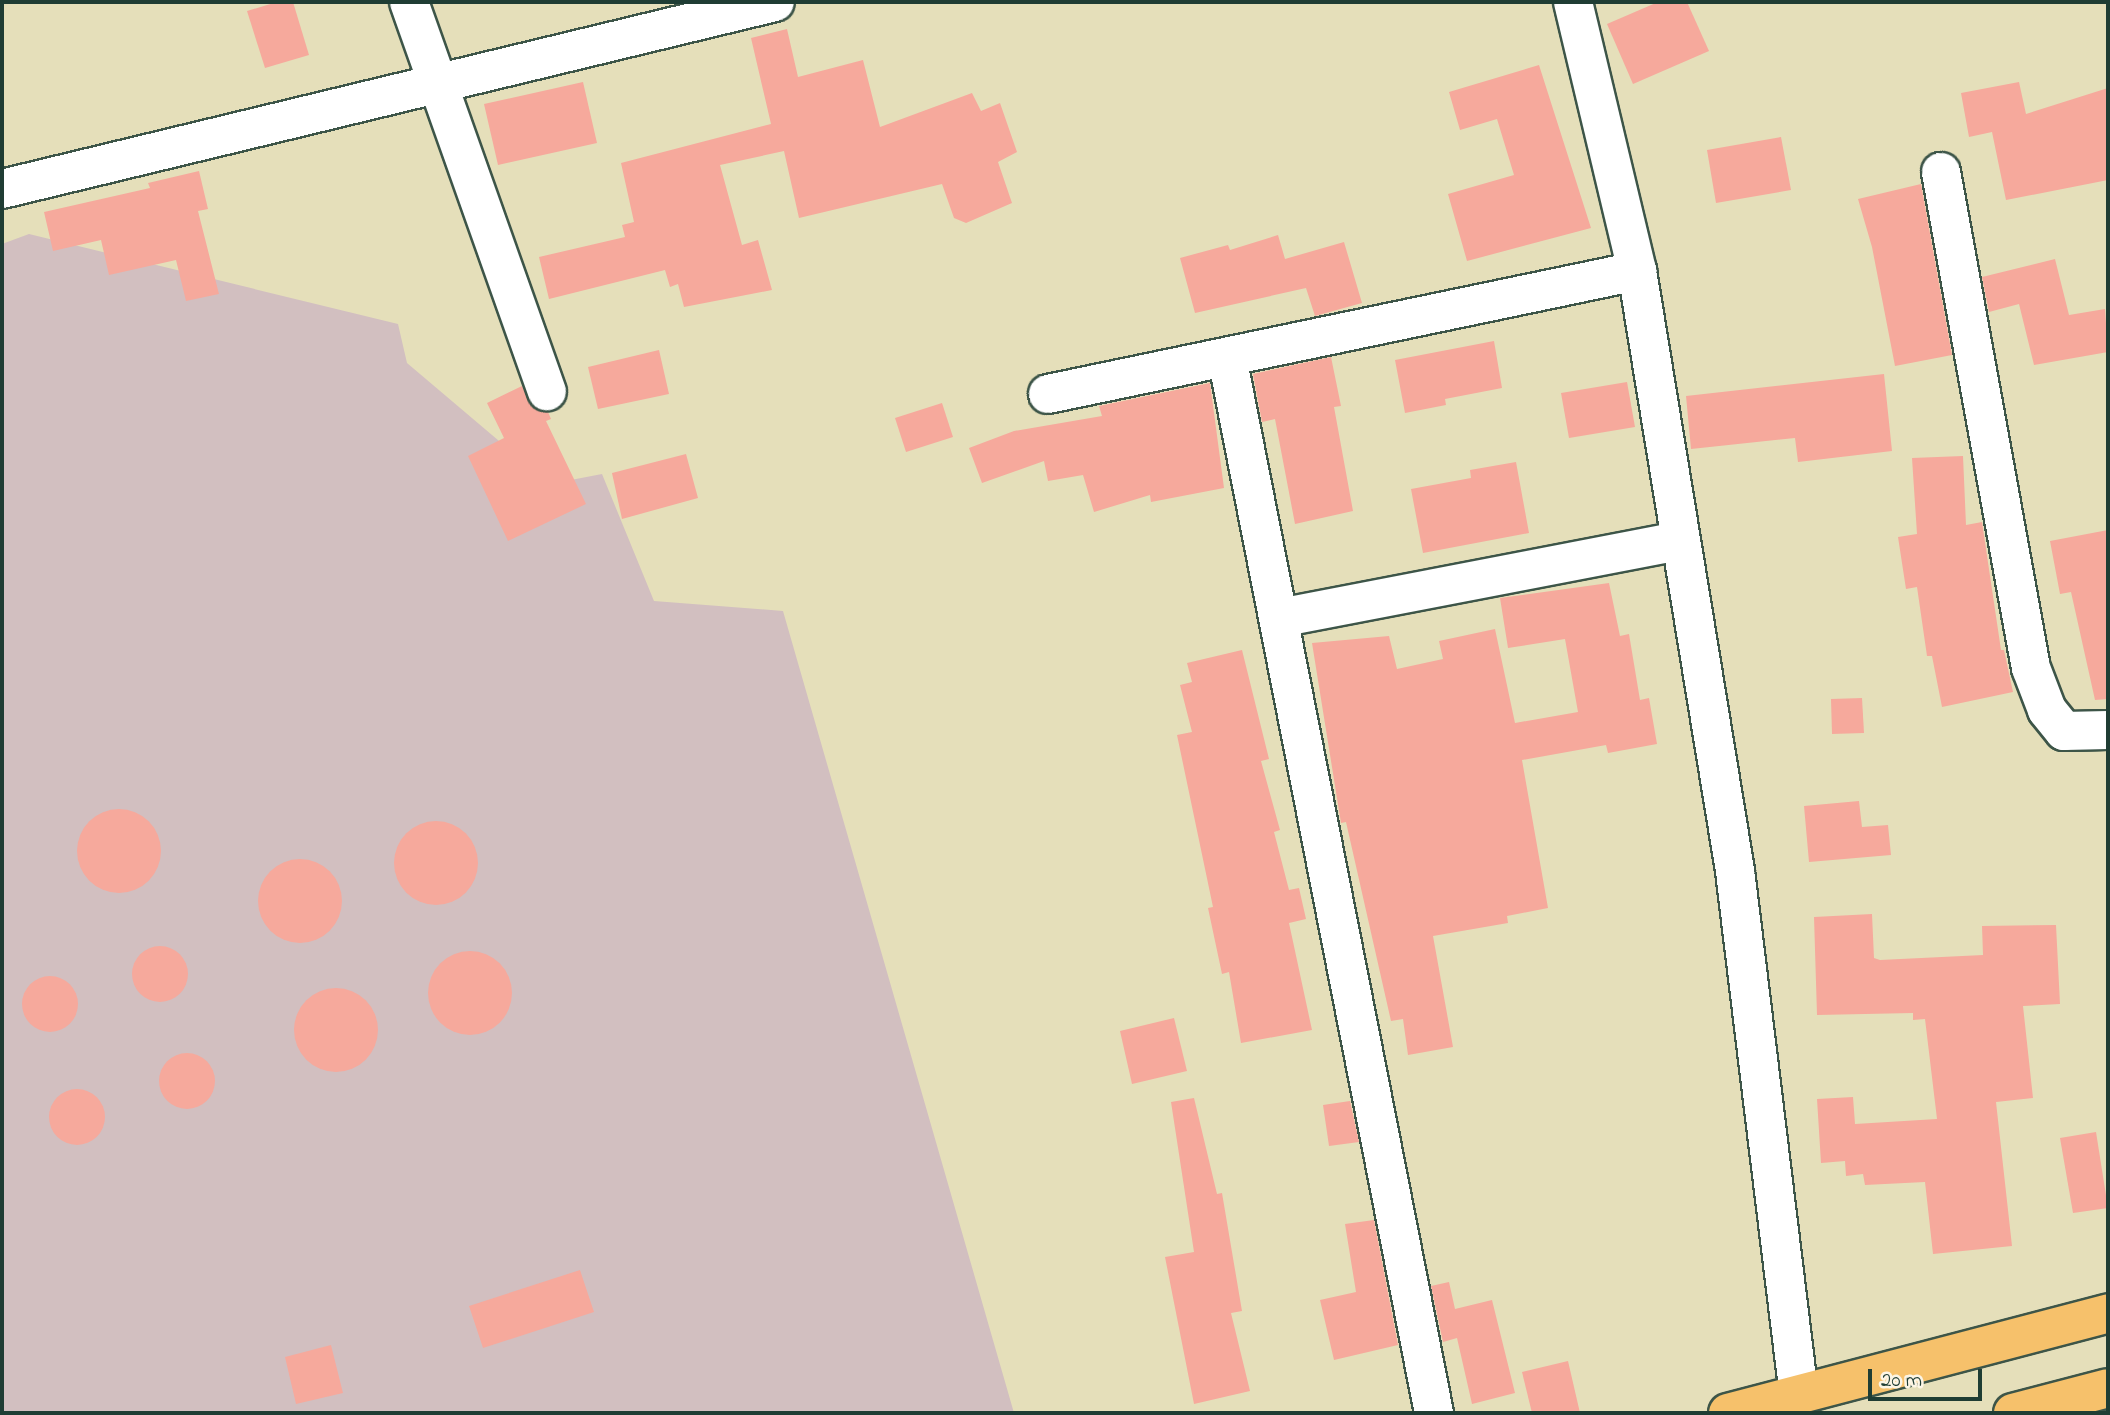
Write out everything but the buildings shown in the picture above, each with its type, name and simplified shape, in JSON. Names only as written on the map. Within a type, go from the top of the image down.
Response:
[{"type":"main road","points":[[1728,1413],[2108,1313]]},
{"type":"main road","points":[[2013,1413],[2108,1388]]},
{"type":"street","points":[[409,2],[547,391]]},
{"type":"street","points":[[2,189],[435,81],[775,2]]},
{"type":"street","points":[[1573,2],[1637,271],[1735,871],[1799,1395]]},
{"type":"street","points":[[1941,172],[2031,668],[2047,710],[2064,731],[2108,730]]},
{"type":"street","points":[[1048,394],[1637,271]]},
{"type":"street","points":[[1227,357],[1434,1413]]},
{"type":"street","points":[[1279,618],[1681,541]]},
{"type":"shaded area","points":[[29,234],[398,324],[407,363],[550,484],[602,474],[654,601],[783,611],[1014,1413],[2,1413],[2,244]]}]
